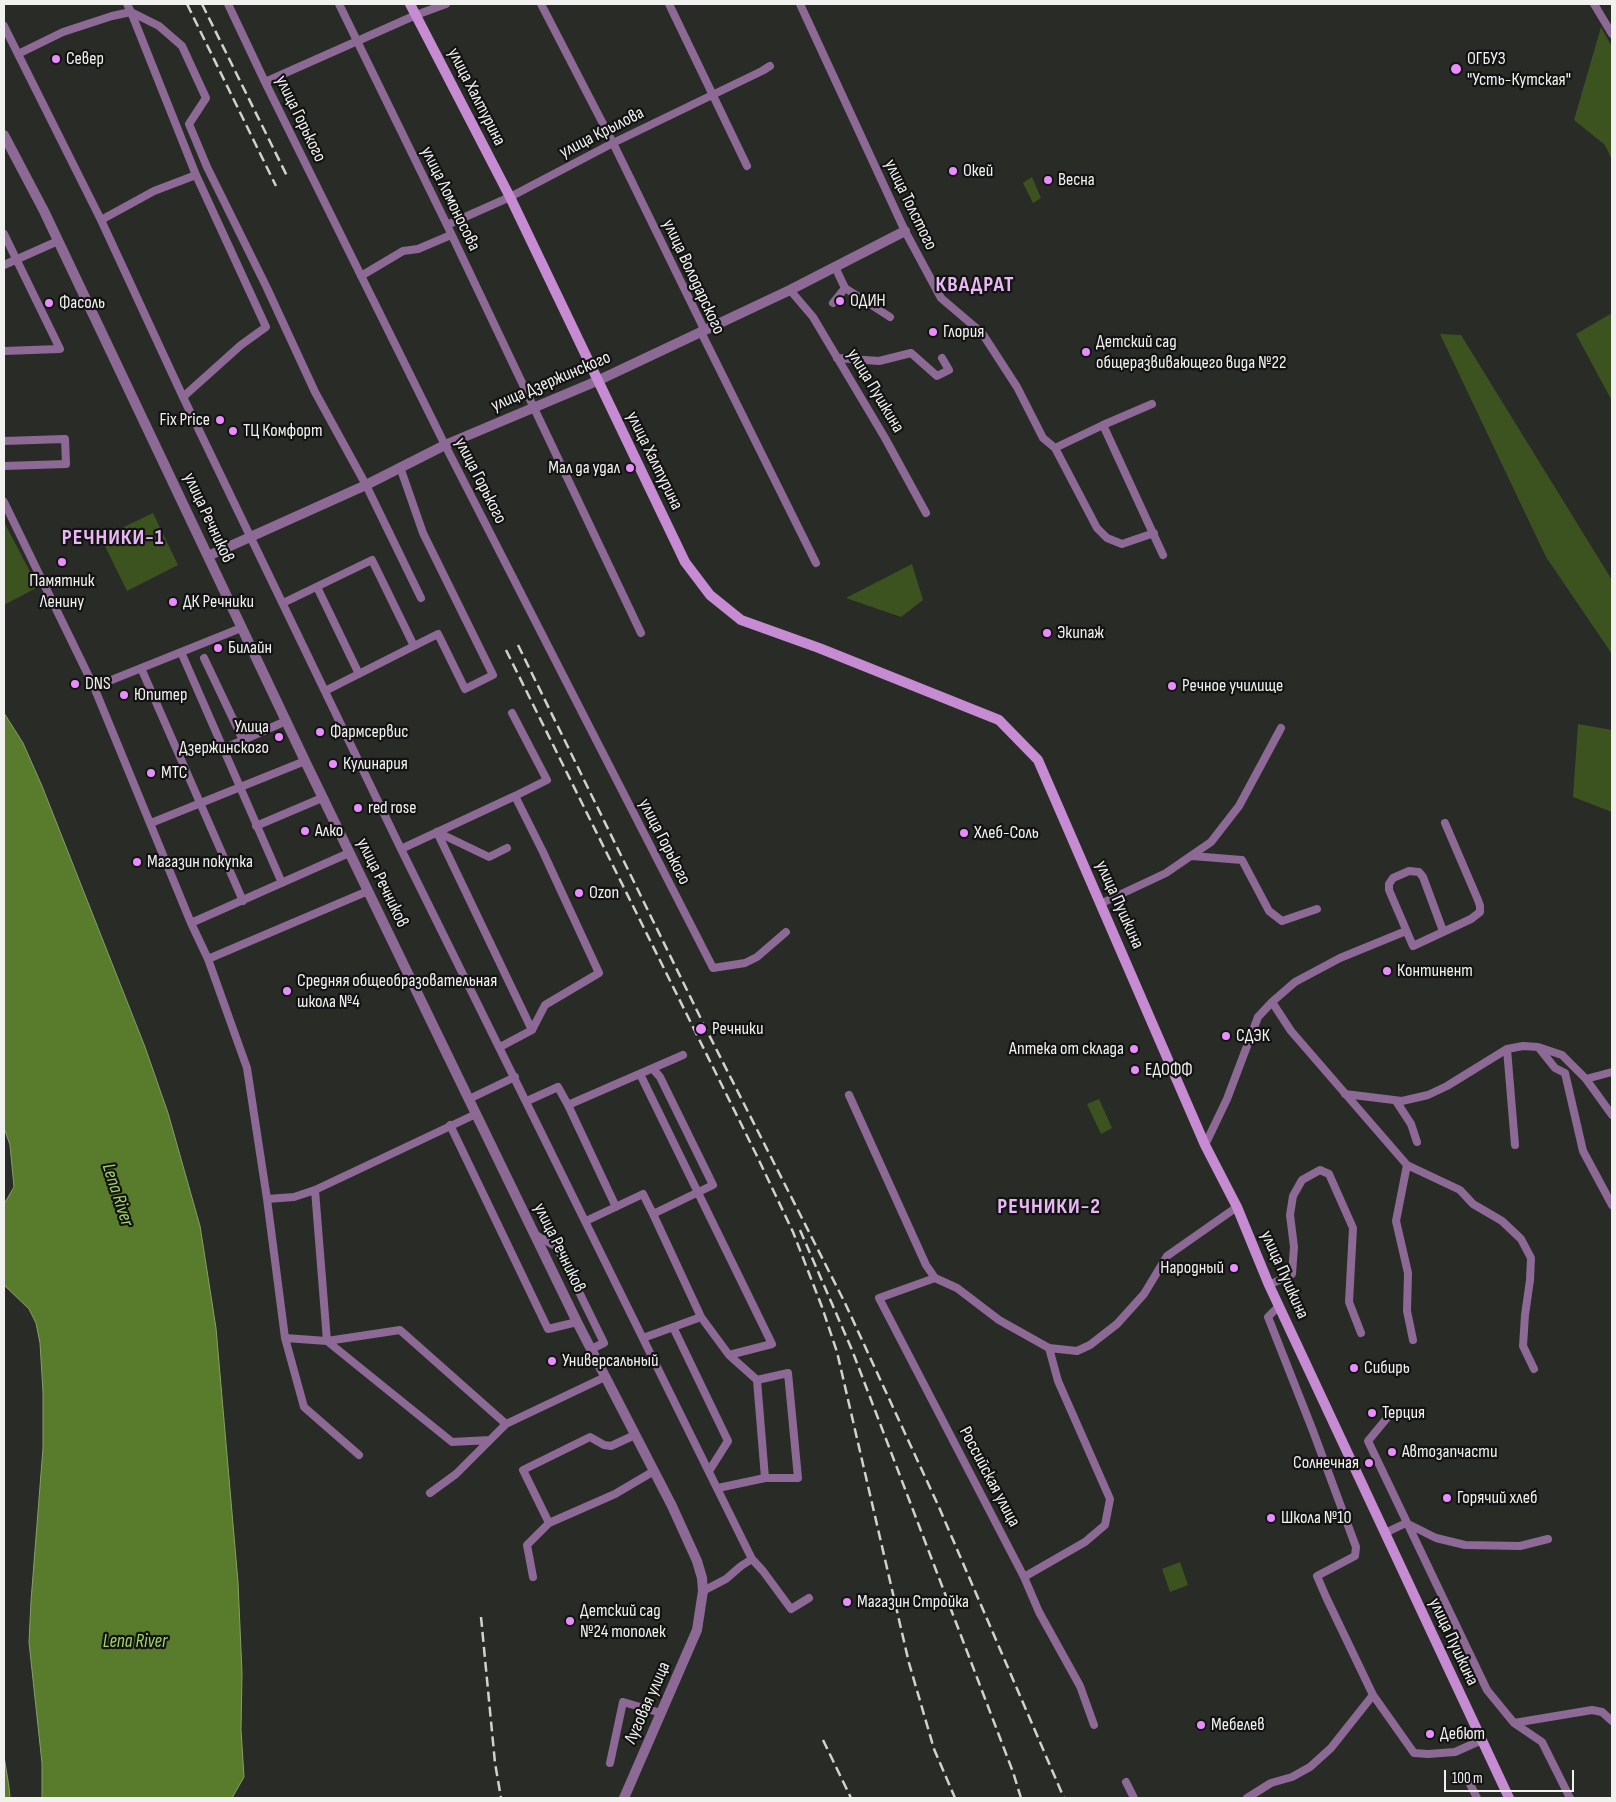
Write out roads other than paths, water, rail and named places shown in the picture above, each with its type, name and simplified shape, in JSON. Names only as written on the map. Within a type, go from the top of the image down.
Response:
[{"type":"main road","name":"улица Халтурина","points":[[410,4],[510,197],[685,562],[710,595],[742,620],[819,648],[999,720],[1038,760]]},
{"type":"main road","name":"улица Пушкина","points":[[1038,760],[1205,1145],[1237,1208],[1269,1285],[1509,1798]]},
{"type":"street","points":[[127,4],[196,175],[266,327],[241,345],[184,397]]},
{"type":"street","name":"улица Горького","points":[[228,4],[445,445],[712,968],[745,963],[758,957],[786,932]]},
{"type":"street","name":"улица Ломоносова","points":[[339,4],[641,633]]},
{"type":"street","points":[[265,82],[416,15],[446,4]]},
{"type":"street","name":"улица Володарского","points":[[541,4],[613,143],[703,328],[701,332],[816,563]]},
{"type":"street","points":[[669,4],[747,166]]},
{"type":"street","name":"улица Толстого","points":[[800,4],[905,232],[940,298],[982,333],[1017,387],[1043,438],[1055,448],[1097,528],[1107,538],[1122,544],[1154,533]]},
{"type":"street","points":[[1594,4],[1612,34]]},
{"type":"street","points":[[18,54],[63,32],[112,16],[131,12],[158,26],[182,46],[206,98],[189,124],[207,167],[316,392],[366,485],[421,598]]},
{"type":"street","points":[[4,26],[101,220],[401,849],[752,1559],[791,1609],[809,1598]]},
{"type":"street","name":"улица Крылова","points":[[447,226],[510,197],[613,143],[770,66]]},
{"type":"street","name":"улица Речников","points":[[4,136],[58,242],[322,798],[534,1234],[676,1514],[697,1561],[702,1578],[703,1591]]},
{"type":"street","points":[[101,220],[154,191],[196,175]]},
{"type":"street","name":"улица Дзержинского","points":[[208,556],[250,535],[366,485],[445,445],[598,381],[790,290],[905,232]]},
{"type":"street","points":[[4,234],[18,259],[60,349],[4,351]]},
{"type":"street","points":[[361,276],[403,251],[418,249],[451,235]]},
{"type":"street","points":[[4,265],[58,242]]},
{"type":"street","points":[[835,267],[845,288],[890,317]]},
{"type":"street","points":[[833,303],[845,288]]},
{"type":"street","name":"улица Пушкина","points":[[790,290],[813,316],[885,438],[926,513]]},
{"type":"street","points":[[837,358],[879,361],[911,353],[937,376],[949,370],[942,358]]},
{"type":"street","points":[[1055,448],[1102,424],[1152,404]]},
{"type":"street","points":[[1102,424],[1163,555]]},
{"type":"street","points":[[4,441],[65,439],[66,464],[4,466]]},
{"type":"street","points":[[325,691],[438,634],[465,688],[493,675],[423,533],[400,467]]},
{"type":"street","points":[[4,502],[94,687],[208,959],[247,1068],[267,1199],[285,1338],[304,1406],[359,1455]]},
{"type":"street","points":[[283,603],[372,560],[414,646]]},
{"type":"street","points":[[317,586],[359,674]]},
{"type":"street","points":[[94,687],[241,628]]},
{"type":"street","points":[[180,652],[282,883]]},
{"type":"street","points":[[204,658],[243,740]]},
{"type":"street","points":[[141,668],[243,901]]},
{"type":"street","points":[[401,849],[546,780],[512,713]]},
{"type":"street","points":[[223,749],[286,721]]},
{"type":"street","points":[[1100,904],[1166,873],[1211,842],[1239,806],[1281,728]]},
{"type":"street","points":[[151,823],[305,761]]},
{"type":"street","points":[[500,1047],[532,1030],[545,1004],[599,973],[515,796]]},
{"type":"street","points":[[256,826],[322,798]]},
{"type":"street","points":[[1443,931],[1419,872],[1409,871],[1393,878],[1389,884],[1392,898],[1413,946],[1476,916],[1480,912],[1480,906],[1445,823]]},
{"type":"street","points":[[437,832],[489,857],[507,848]]},
{"type":"street","points":[[437,832],[532,1030]]},
{"type":"street","points":[[191,922],[350,853]]},
{"type":"street","points":[[1192,856],[1242,860],[1269,911],[1282,921],[1317,909]]},
{"type":"street","points":[[208,959],[368,891]]},
{"type":"street","points":[[1205,1145],[1226,1099],[1258,1017],[1272,1002],[1295,982],[1340,958],[1406,931]]},
{"type":"street","points":[[1272,1002],[1291,1031],[1407,1165],[1460,1190],[1473,1204],[1502,1221],[1521,1239],[1531,1258],[1523,1346],[1534,1369]]},
{"type":"street","points":[[1344,1094],[1396,1101],[1428,1095],[1447,1086],[1507,1049],[1523,1046],[1538,1047],[1562,1055],[1586,1079],[1612,1115]]},
{"type":"street","points":[[1538,1047],[1555,1068],[1564,1073],[1583,1151],[1612,1205]]},
{"type":"street","points":[[1507,1049],[1515,1145]]},
{"type":"street","points":[[568,1105],[683,1055]]},
{"type":"street","points":[[653,1069],[660,1078],[713,1185],[653,1214]]},
{"type":"street","points":[[1586,1079],[1612,1072]]},
{"type":"street","points":[[640,1074],[772,1344],[729,1355]]},
{"type":"street","points":[[469,1100],[515,1077]]},
{"type":"street","points":[[527,1101],[558,1087],[616,1207]]},
{"type":"street","points":[[849,1095],[926,1265],[936,1278],[957,1288],[999,1320],[1049,1348],[1076,1351],[1090,1345],[1117,1324],[1144,1294],[1167,1256],[1237,1208]]},
{"type":"street","points":[[1396,1101],[1411,1124],[1417,1142]]},
{"type":"street","points":[[267,1199],[294,1197],[315,1190],[476,1114]]},
{"type":"street","points":[[450,1125],[548,1329],[577,1322]]},
{"type":"street","points":[[1407,1165],[1396,1221],[1408,1274],[1407,1311],[1413,1340]]},
{"type":"street","points":[[1269,1285],[1292,1274],[1294,1247],[1290,1215],[1293,1196],[1302,1180],[1320,1170],[1329,1174],[1353,1228],[1349,1302],[1361,1333]]},
{"type":"street","points":[[315,1190],[327,1341],[452,1442],[490,1440]]},
{"type":"street","points":[[586,1221],[643,1194],[701,1317],[729,1355],[757,1380],[765,1478]]},
{"type":"street","points":[[534,1234],[558,1247],[604,1343],[591,1349]]},
{"type":"street","name":"Российская улица","points":[[936,1278],[880,1298],[1024,1577],[1040,1612],[1080,1686],[1094,1725]]},
{"type":"street","points":[[1279,1306],[1268,1317],[1356,1547],[1355,1556],[1317,1576],[1373,1695],[1414,1753],[1455,1752],[1482,1740]]},
{"type":"street","points":[[644,1338],[701,1317]]},
{"type":"street","points":[[673,1327],[728,1440],[709,1471]]},
{"type":"street","points":[[285,1338],[327,1341],[400,1330],[506,1424]]},
{"type":"street","points":[[1024,1577],[1084,1542],[1105,1525],[1110,1499],[1058,1381],[1049,1348]]},
{"type":"street","points":[[718,1488],[765,1478],[798,1478],[788,1373],[757,1380]]},
{"type":"street","points":[[430,1493],[456,1474],[506,1424],[605,1377]]},
{"type":"street","points":[[1392,1412],[1368,1441],[1487,1690],[1514,1723],[1542,1742],[1570,1798]]},
{"type":"street","points":[[549,1523],[522,1470],[590,1437],[604,1445],[611,1446],[635,1435]]},
{"type":"street","points":[[533,1577],[527,1545],[549,1523],[616,1494],[654,1471]]},
{"type":"street","points":[[1385,1534],[1406,1523]]},
{"type":"street","points":[[1406,1523],[1436,1538],[1465,1545],[1520,1546],[1548,1539]]},
{"type":"street","points":[[703,1591],[726,1579],[752,1559]]},
{"type":"street","name":"Луговая улица","points":[[624,1798],[697,1630],[703,1591]]},
{"type":"street","points":[[1247,1798],[1272,1783],[1292,1777],[1310,1767],[1331,1748],[1373,1695]]},
{"type":"street","points":[[610,1763],[623,1702],[661,1713]]},
{"type":"street","points":[[1514,1723],[1592,1710],[1602,1712],[1612,1721]]},
{"type":"street","points":[[1126,1782],[1134,1798]]},
{"type":"street","points":[[1470,1784],[1477,1798]]},
{"type":"water","name":"Lena River","points":[[4,713],[23,743],[42,786],[145,1047],[168,1113],[200,1226],[216,1328],[238,1582],[242,1673],[241,1730],[244,1777],[232,1798],[42,1798],[42,1763],[29,1642],[43,1448],[43,1392],[40,1343],[36,1323],[29,1309],[4,1285],[4,1204],[14,1187],[10,1145],[4,1128]]},
{"type":"water","points":[[4,1756],[9,1787],[10,1798],[4,1798]]},
{"type":"railway","points":[[187,4],[276,186]]},
{"type":"railway","points":[[202,4],[288,178]]},
{"type":"railway","points":[[518,645],[705,1027],[845,1303],[938,1505],[1064,1798]]},
{"type":"railway","points":[[506,650],[793,1232],[837,1352],[909,1663],[934,1749],[955,1798]]},
{"type":"railway","points":[[800,1230],[852,1350],[1013,1772],[1021,1798]]},
{"type":"railway","points":[[481,1617],[495,1763],[501,1798]]},
{"type":"railway","points":[[823,1740],[851,1798]]},
{"type":"place","name":"Север","points":[[56,59]]},
{"type":"place","name":"ОГБУЗ \"Усть-Кутская\"","points":[[1456,69]]},
{"type":"place","name":"Окей","points":[[953,171]]},
{"type":"place","name":"Весна","points":[[1048,180]]},
{"type":"place","name":"ОДИН","points":[[840,301]]},
{"type":"place","name":"Фасоль","points":[[49,303]]},
{"type":"place","name":"Глория","points":[[933,332]]},
{"type":"place","name":"Детский сад общеразвивающего вида №22","points":[[1086,352]]},
{"type":"place","name":"Fix Price","points":[[220,420]]},
{"type":"place","name":"ТЦ Комфорт","points":[[233,431]]},
{"type":"place","name":"Мал да удал","points":[[630,468]]},
{"type":"place","name":"Памятник Ленину","points":[[62,562]]},
{"type":"place","name":"ДК Речники","points":[[173,602]]},
{"type":"place","name":"Экипаж","points":[[1047,633]]},
{"type":"place","name":"Билайн","points":[[218,648]]},
{"type":"place","name":"DNS","points":[[75,684]]},
{"type":"place","name":"Речное училище","points":[[1172,686]]},
{"type":"place","name":"Юпитер","points":[[124,695]]},
{"type":"place","name":"Фармсервис","points":[[320,732]]},
{"type":"place","name":"Улица Дзержинского","points":[[279,737]]},
{"type":"place","name":"Кулинария","points":[[333,764]]},
{"type":"place","name":"МТС","points":[[151,773]]},
{"type":"place","name":"red rose","points":[[358,808]]},
{"type":"place","name":"Алко","points":[[305,831]]},
{"type":"place","name":"Хлеб-Соль","points":[[964,833]]},
{"type":"place","name":"Магазин покупка","points":[[137,862]]},
{"type":"place","name":"Ozon","points":[[579,893]]},
{"type":"place","name":"Континент","points":[[1387,971]]},
{"type":"place","name":"Средняя общеобразовательная школа №4","points":[[287,991]]},
{"type":"place","name":"Речники","points":[[701,1029]]},
{"type":"place","name":"СДЭК","points":[[1226,1036]]},
{"type":"place","name":"Аптека от склада","points":[[1134,1049]]},
{"type":"place","name":"ЕДОФФ","points":[[1135,1070]]},
{"type":"place","name":"Народный","points":[[1234,1268]]},
{"type":"place","name":"Универсальный","points":[[552,1361]]},
{"type":"place","name":"Сибирь","points":[[1354,1368]]},
{"type":"place","name":"Терция","points":[[1372,1413]]},
{"type":"place","name":"Автозапчасти","points":[[1392,1452]]},
{"type":"place","name":"Солнечная","points":[[1369,1463]]},
{"type":"place","name":"Горячий хлеб","points":[[1447,1498]]},
{"type":"place","name":"Школа №10","points":[[1271,1518]]},
{"type":"place","name":"Магазин Стройка","points":[[847,1602]]},
{"type":"place","name":"Детский сад №24 тополек","points":[[570,1621]]},
{"type":"place","name":"Мебелев","points":[[1201,1725]]},
{"type":"place","name":"Дебют","points":[[1430,1734]]},
{"type":"district","name":"КВАДРАТ","points":[[975,285]]},
{"type":"district","name":"РЕЧНИКИ-1","points":[[113,538]]},
{"type":"district","name":"РЕЧНИКИ-2","points":[[1049,1207]]}]
